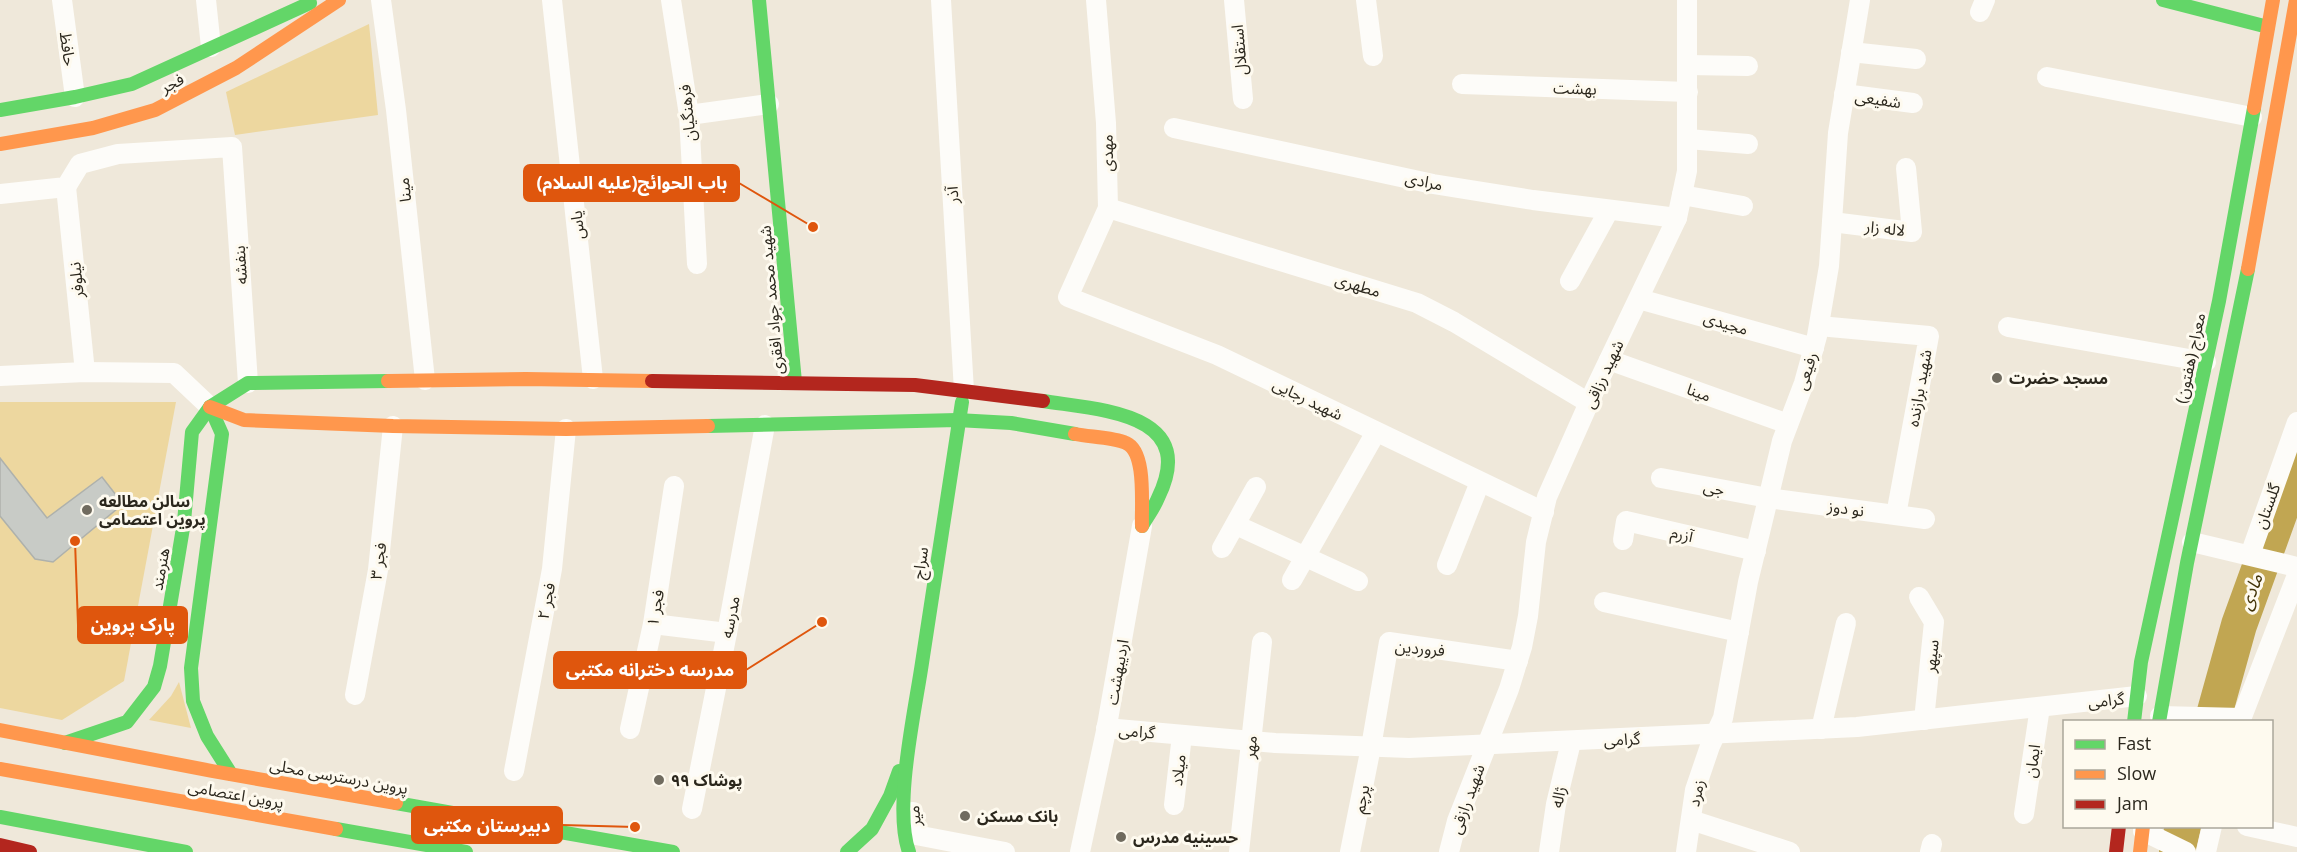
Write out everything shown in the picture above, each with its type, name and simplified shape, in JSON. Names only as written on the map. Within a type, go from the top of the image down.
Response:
[{"type":"street","name":"حافظ","points":[[62,0],[75,97]]},
{"type":"street","points":[[206,0],[211,47]]},
{"type":"street","name":"فجر","points":[[0,110],[132,84],[318,0]]},
{"type":"street","name":"فجر","points":[[0,144],[93,128],[155,110],[236,68],[339,0]]},
{"type":"street","name":"مینا","points":[[381,0],[396,110],[425,380]]},
{"type":"street","name":"یاس","points":[[552,0],[593,380]]},
{"type":"street","name":"فرهنگیان","points":[[671,0],[689,115],[697,264]]},
{"type":"street","name":"شهید محمد جواد افقری","points":[[759,0],[795,382]]},
{"type":"street","name":"آذر","points":[[941,0],[964,391]]},
{"type":"street","name":"مهدی","points":[[1068,297],[1108,208],[1107,123],[1096,0]]},
{"type":"street","name":"استقلال","points":[[1234,0],[1243,99]]},
{"type":"street","points":[[1366,0],[1373,56]]},
{"type":"street","name":"شهید رزاقی","points":[[1486,746],[1518,661],[1528,616],[1536,542],[1547,497],[1677,218],[1687,171],[1687,0]]},
{"type":"street","name":"رفیعی","points":[[1715,735],[1723,718],[1756,551],[1782,441],[1804,383],[1819,326],[1829,266],[1838,134],[1860,0]]},
{"type":"street","points":[[2163,0],[2268,27]]},
{"type":"street","name":"معراج (هفتون)","points":[[2134,720],[2141,662],[2221,293],[2273,0]]},
{"type":"street","points":[[2296,0],[2242,298],[2192,542],[2159,719],[2240,720],[2297,575]]},
{"type":"street","points":[[1851,52],[1916,59]]},
{"type":"street","points":[[1688,65],[1748,66]]},
{"type":"street","points":[[2047,77],[2252,117]]},
{"type":"street","name":"بهشت","points":[[1462,84],[1688,92]]},
{"type":"street","name":"شفیعی","points":[[1844,94],[1912,104]]},
{"type":"street","points":[[689,115],[769,104]]},
{"type":"street","name":"مرادی","points":[[1174,128],[1433,184],[1677,218]]},
{"type":"street","points":[[1688,139],[1748,144]]},
{"type":"street","name":"بنفشه","points":[[66,187],[80,165],[118,154],[232,147],[248,383]]},
{"type":"street","name":"لاله زار","points":[[1832,222],[1912,232],[1906,168]]},
{"type":"street","points":[[0,194],[66,187]]},
{"type":"street","name":"نیلوفر","points":[[66,187],[85,372]]},
{"type":"street","points":[[1682,195],[1743,206]]},
{"type":"street","name":"مطهری","points":[[1108,208],[1417,303],[1454,322],[1589,403]]},
{"type":"street","points":[[1570,281],[1609,210]]},
{"type":"street","name":"شهید رجایی","points":[[1068,297],[1217,355],[1544,512]]},
{"type":"street","name":"مجیدی","points":[[1639,299],[1814,348]]},
{"type":"street","name":"شهید برازنده","points":[[1819,326],[1929,336],[1896,515]]},
{"type":"street","points":[[2008,327],[2206,362]]},
{"type":"street","name":"مینا","points":[[1609,360],[1788,424]]},
{"type":"street","points":[[0,376],[85,372],[174,373],[210,408],[244,420],[393,426],[566,429],[957,420],[1011,423],[1126,443],[1135,451],[1140,463],[1142,526]]},
{"type":"street","points":[[210,408],[248,383],[425,380],[915,385],[1044,401],[1127,415],[1153,428],[1161,438],[1168,458],[1165,478],[1159,497],[1142,526]]},
{"type":"street","name":"سراج","points":[[909,852],[904,838],[910,741],[957,420],[964,391]]},
{"type":"street","name":"هنرمند","points":[[65,742],[127,722],[154,687],[176,667],[222,434],[210,408],[192,432],[184,522],[176,667],[207,736],[231,774]]},
{"type":"street","name":"گلستان","points":[[2250,555],[2297,422]]},
{"type":"street","name":"مدرسه","points":[[692,808],[765,425]]},
{"type":"street","name":"فجر ۳","points":[[355,695],[378,570],[393,426]]},
{"type":"street","name":"فجر ۲","points":[[514,771],[552,568],[566,429]]},
{"type":"street","points":[[1292,580],[1376,432]]},
{"type":"street","name":"جی","points":[[1661,478],[1768,498]]},
{"type":"street","points":[[1448,565],[1480,482]]},
{"type":"street","name":"فجر ۱","points":[[630,729],[653,624],[674,486]]},
{"type":"street","points":[[1222,548],[1256,488]]},
{"type":"street","name":"نو دوز","points":[[1768,498],[1925,519]]},
{"type":"street","name":"آزرم","points":[[1623,540],[1626,521],[1756,551]]},
{"type":"street","points":[[1236,525],[1358,581]]},
{"type":"street","name":"اردیبهشت","points":[[1080,852],[1106,728],[1142,526]]},
{"type":"street","points":[[2192,542],[2297,567]]},
{"type":"street","name":"سپهر","points":[[1919,597],[1934,622],[1924,720]]},
{"type":"street","points":[[1604,602],[1739,632]]},
{"type":"street","points":[[1821,729],[1846,623]]},
{"type":"street","points":[[653,624],[727,633]]},
{"type":"street","name":"مهر","points":[[1239,852],[1262,642]]},
{"type":"street","name":"فروردین","points":[[1371,747],[1389,642],[1518,661]]},
{"type":"street","name":"گرامی","points":[[1106,728],[1371,747],[1486,746],[1821,729],[2137,696]]},
{"type":"street","name":"ایمان","points":[[2024,814],[2040,707]]},
{"type":"street","name":"پروین درسترسی محلی","points":[[0,730],[231,774],[673,852]]},
{"type":"street","name":"میلاد","points":[[1174,805],[1182,735]]},
{"type":"street","name":"زمرد","points":[[1686,852],[1695,790],[1715,735]]},
{"type":"street","name":"سراج","points":[[847,852],[872,829],[890,796],[910,741]]},
{"type":"street","name":"ژاله","points":[[1549,852],[1556,804],[1571,742]]},
{"type":"street","name":"شهید رازقی","points":[[1449,852],[1457,821],[1486,746]]},
{"type":"street","name":"پرچم","points":[[1350,852],[1371,747]]},
{"type":"street","name":"پروین اعتصامی","points":[[0,770],[466,852]]},
{"type":"street","name":"میر","points":[[906,779],[914,801],[916,835],[1005,852]]},
{"type":"street","points":[[0,817],[186,852]]},
{"type":"street","points":[[1691,820],[1790,852]]},
{"type":"street","points":[[2116,852],[2120,828]]},
{"type":"street","points":[[2206,852],[2212,828]]},
{"type":"street","points":[[2256,828],[2297,837]]},
{"type":"street","points":[[2140,852],[2143,829],[2187,852]]},
{"type":"street","points":[[0,845],[30,852]]},
{"type":"shaded area","points":[[369,24],[378,115],[235,135],[226,92]]},
{"type":"shaded area","points":[[0,402],[176,402],[124,681],[62,720],[0,708]]},
{"type":"shaded area","points":[[179,682],[191,728],[149,720],[171,696]]},
{"type":"building","name":"سالن مطالعه پروین اعتصامی","points":[[0,458],[47,518],[102,477],[123,504],[53,562],[35,559],[0,516]]},
{"type":"waterway","name":"مادی","points":[[2213,720],[2239,625],[2297,465]]},
{"type":"waterway","name":"مادی","points":[[2177,852],[2183,828]]},
{"type":"traffic: fast","points":[[759,0],[795,382]]},
{"type":"traffic: fast","points":[[2163,0],[2268,27]]},
{"type":"traffic: fast","points":[[0,110],[132,84],[310,3]]},
{"type":"traffic: fast","points":[[2134,720],[2141,662],[2219,301],[2254,108]]},
{"type":"traffic: fast","points":[[2159,720],[2187,563],[2248,269]]},
{"type":"traffic: fast","points":[[65,743],[127,722],[154,687],[160,666],[184,522],[192,432],[210,407],[248,383],[388,381]]},
{"type":"traffic: fast","points":[[1043,401],[1115,413],[1137,421],[1155,432],[1166,448],[1167,470],[1156,502],[1142,526]]},
{"type":"traffic: fast","points":[[909,852],[903,811],[907,759],[962,402]]},
{"type":"traffic: fast","points":[[210,407],[222,434],[191,668],[193,701],[207,736],[231,774]]},
{"type":"traffic: fast","points":[[708,426],[957,420],[1011,423],[1075,434]]},
{"type":"traffic: fast","points":[[847,852],[872,829],[890,796],[899,771]]},
{"type":"traffic: fast","points":[[396,803],[673,852]]},
{"type":"traffic: fast","points":[[0,817],[186,852]]},
{"type":"traffic: fast","points":[[336,829],[466,852]]},
{"type":"traffic: slow","points":[[0,144],[93,128],[155,110],[236,68],[339,0]]},
{"type":"traffic: slow","points":[[2254,108],[2273,0]]},
{"type":"traffic: slow","points":[[2248,269],[2296,0]]},
{"type":"traffic: slow","points":[[388,381],[526,379],[652,381]]},
{"type":"traffic: slow","points":[[210,407],[244,420],[393,426],[566,429],[708,426]]},
{"type":"traffic: slow","points":[[1075,434],[1115,439],[1133,448],[1140,468],[1142,526]]},
{"type":"traffic: slow","points":[[0,730],[212,771],[396,803]]},
{"type":"traffic: slow","points":[[0,769],[336,829]]},
{"type":"traffic: slow","points":[[2140,852],[2143,828]]},
{"type":"traffic: jam","points":[[652,381],[915,385],[1043,401]]},
{"type":"traffic: jam","points":[[2116,852],[2119,828]]},
{"type":"traffic: jam","points":[[0,845],[30,852]]},
{"type":"place","name":"باب الحوائج(علیه السلام)","points":[[813,227]]},
{"type":"place","name":"مسجد حضرت","points":[[1997,378]]},
{"type":"place","name":"سالن مطالعه پروین اعتصامی","points":[[87,510]]},
{"type":"place","name":"پارک پروین","points":[[75,541]]},
{"type":"place","name":"مدرسه دخترانه مکتبی","points":[[822,622]]},
{"type":"place","name":"پوشاک ۹۹","points":[[659,780]]},
{"type":"place","name":"بانک مسکن","points":[[965,816]]},
{"type":"place","name":"دبیرستان مکتبی","points":[[635,827]]},
{"type":"place","name":"حسینیه مدرس","points":[[1121,837]]}]
